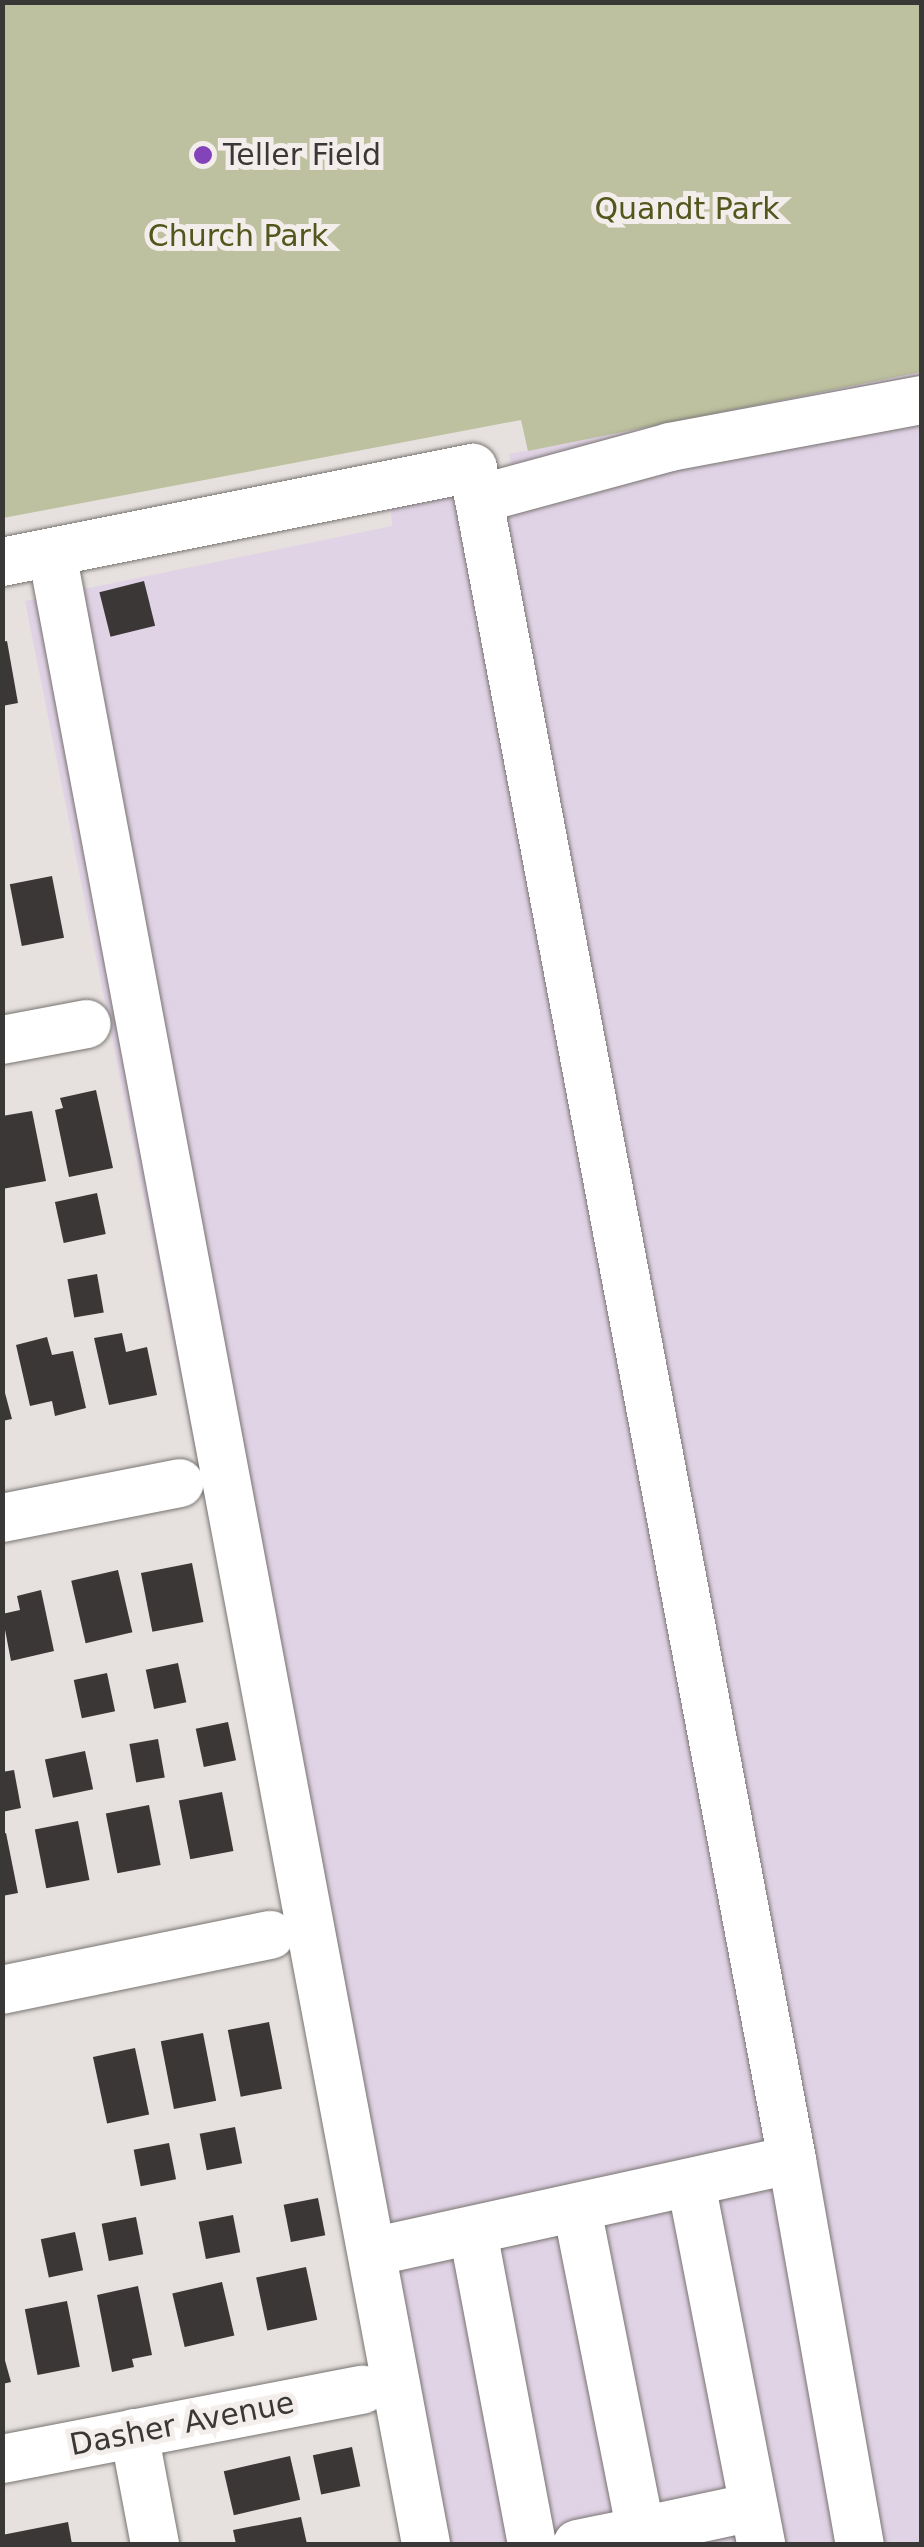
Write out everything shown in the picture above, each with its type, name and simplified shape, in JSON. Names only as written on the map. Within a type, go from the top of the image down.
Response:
[{"type":"street","points":[[479,500],[670,447],[922,400]]},
{"type":"street","points":[[2,562],[472,468],[792,2160],[860,2544]]},
{"type":"street","points":[[52,553],[426,2544]]},
{"type":"street","points":[[2,1040],[87,1024]]},
{"type":"street","points":[[2,1518],[180,1483]]},
{"type":"street","points":[[2,1990],[270,1934]]},
{"type":"street","points":[[372,2252],[792,2160]]},
{"type":"street","points":[[577,2544],[642,2532],[757,2526],[691,2183]]},
{"type":"street","points":[[577,2209],[642,2532]]},
{"type":"street","points":[[473,2232],[532,2544]]},
{"type":"street","name":"Dasher Avenue","points":[[2,2459],[362,2390]]},
{"type":"street","points":[[134,2433],[155,2544]]},
{"type":"shaded area","points":[[921,372],[921,2544],[413,2544],[25,601],[392,526],[391,508],[513,479],[509,454]]},
{"type":"green space","points":[[3,2],[921,3],[921,372],[528,451],[521,420],[3,518]]},
{"type":"building","points":[[144,581],[155,626],[110,637],[99,592]]},
{"type":"building","points":[[7,641],[18,703],[2,706],[2,642]]},
{"type":"building","points":[[52,876],[64,938],[22,946],[10,884]]},
{"type":"building","points":[[96,1090],[113,1168],[69,1177],[55,1110],[63,1108],[60,1098]]},
{"type":"building","points":[[32,1111],[46,1181],[2,1189],[2,1116]]},
{"type":"building","points":[[97,1193],[106,1234],[64,1243],[55,1202]]},
{"type":"building","points":[[97,1274],[104,1312],[74,1318],[67,1279]]},
{"type":"building","points":[[122,1333],[126,1352],[147,1347],[157,1395],[109,1405],[94,1338]]},
{"type":"building","points":[[47,1337],[52,1355],[73,1351],[86,1408],[55,1416],[52,1401],[30,1406],[16,1345]]},
{"type":"building","points":[[2,1382],[12,1419],[2,1421]]},
{"type":"building","points":[[192,1563],[203,1622],[152,1632],[141,1573]]},
{"type":"building","points":[[118,1570],[132,1632],[86,1643],[71,1581]]},
{"type":"building","points":[[41,1590],[54,1651],[11,1661],[2,1614],[20,1610],[17,1596]]},
{"type":"building","points":[[178,1663],[186,1702],[154,1709],[146,1670]]},
{"type":"building","points":[[107,1673],[115,1711],[82,1718],[74,1680]]},
{"type":"building","points":[[228,1722],[236,1760],[204,1767],[196,1729]]},
{"type":"building","points":[[158,1739],[165,1777],[136,1782],[129,1744]]},
{"type":"building","points":[[85,1751],[93,1789],[53,1798],[45,1760]]},
{"type":"building","points":[[14,1770],[21,1808],[2,1812],[2,1772]]},
{"type":"building","points":[[222,1792],[233,1851],[190,1859],[179,1800]]},
{"type":"building","points":[[149,1805],[161,1865],[117,1873],[106,1813]]},
{"type":"building","points":[[78,1821],[89,1880],[46,1888],[35,1829]]},
{"type":"building","points":[[6,1833],[18,1893],[2,1896],[2,1834]]},
{"type":"building","points":[[269,2022],[282,2089],[241,2097],[228,2030]]},
{"type":"building","points":[[203,2033],[216,2101],[174,2109],[161,2041]]},
{"type":"building","points":[[135,2048],[149,2115],[107,2123],[93,2057]]},
{"type":"building","points":[[235,2127],[242,2163],[207,2170],[200,2134]]},
{"type":"building","points":[[169,2143],[176,2179],[141,2186],[134,2150]]},
{"type":"building","points":[[318,2198],[325,2235],[291,2242],[284,2205]]},
{"type":"building","points":[[233,2215],[240,2252],[206,2259],[199,2222]]},
{"type":"building","points":[[136,2217],[143,2254],[109,2261],[102,2224]]},
{"type":"building","points":[[75,2232],[83,2270],[49,2277],[41,2239]]},
{"type":"building","points":[[306,2267],[317,2320],[267,2330],[256,2278]]},
{"type":"building","points":[[222,2282],[234,2336],[185,2347],[172,2293]]},
{"type":"building","points":[[138,2286],[152,2355],[132,2359],[134,2367],[112,2372],[97,2295]]},
{"type":"building","points":[[67,2301],[80,2367],[38,2375],[25,2309]]},
{"type":"building","points":[[2,2350],[11,2382],[2,2384]]},
{"type":"building","points":[[352,2447],[360,2486],[321,2494],[313,2455]]},
{"type":"building","points":[[290,2456],[300,2500],[234,2515],[224,2471]]},
{"type":"building","points":[[301,2517],[307,2544],[236,2544],[233,2530]]},
{"type":"building","points":[[68,2522],[72,2544],[2,2544],[2,2535]]},
{"type":"place","name":"Teller Field","points":[[203,155]]},
{"type":"park label","name":"Quandt Park","points":[[687,209]]},
{"type":"park label","name":"Church Park","points":[[238,236]]}]
